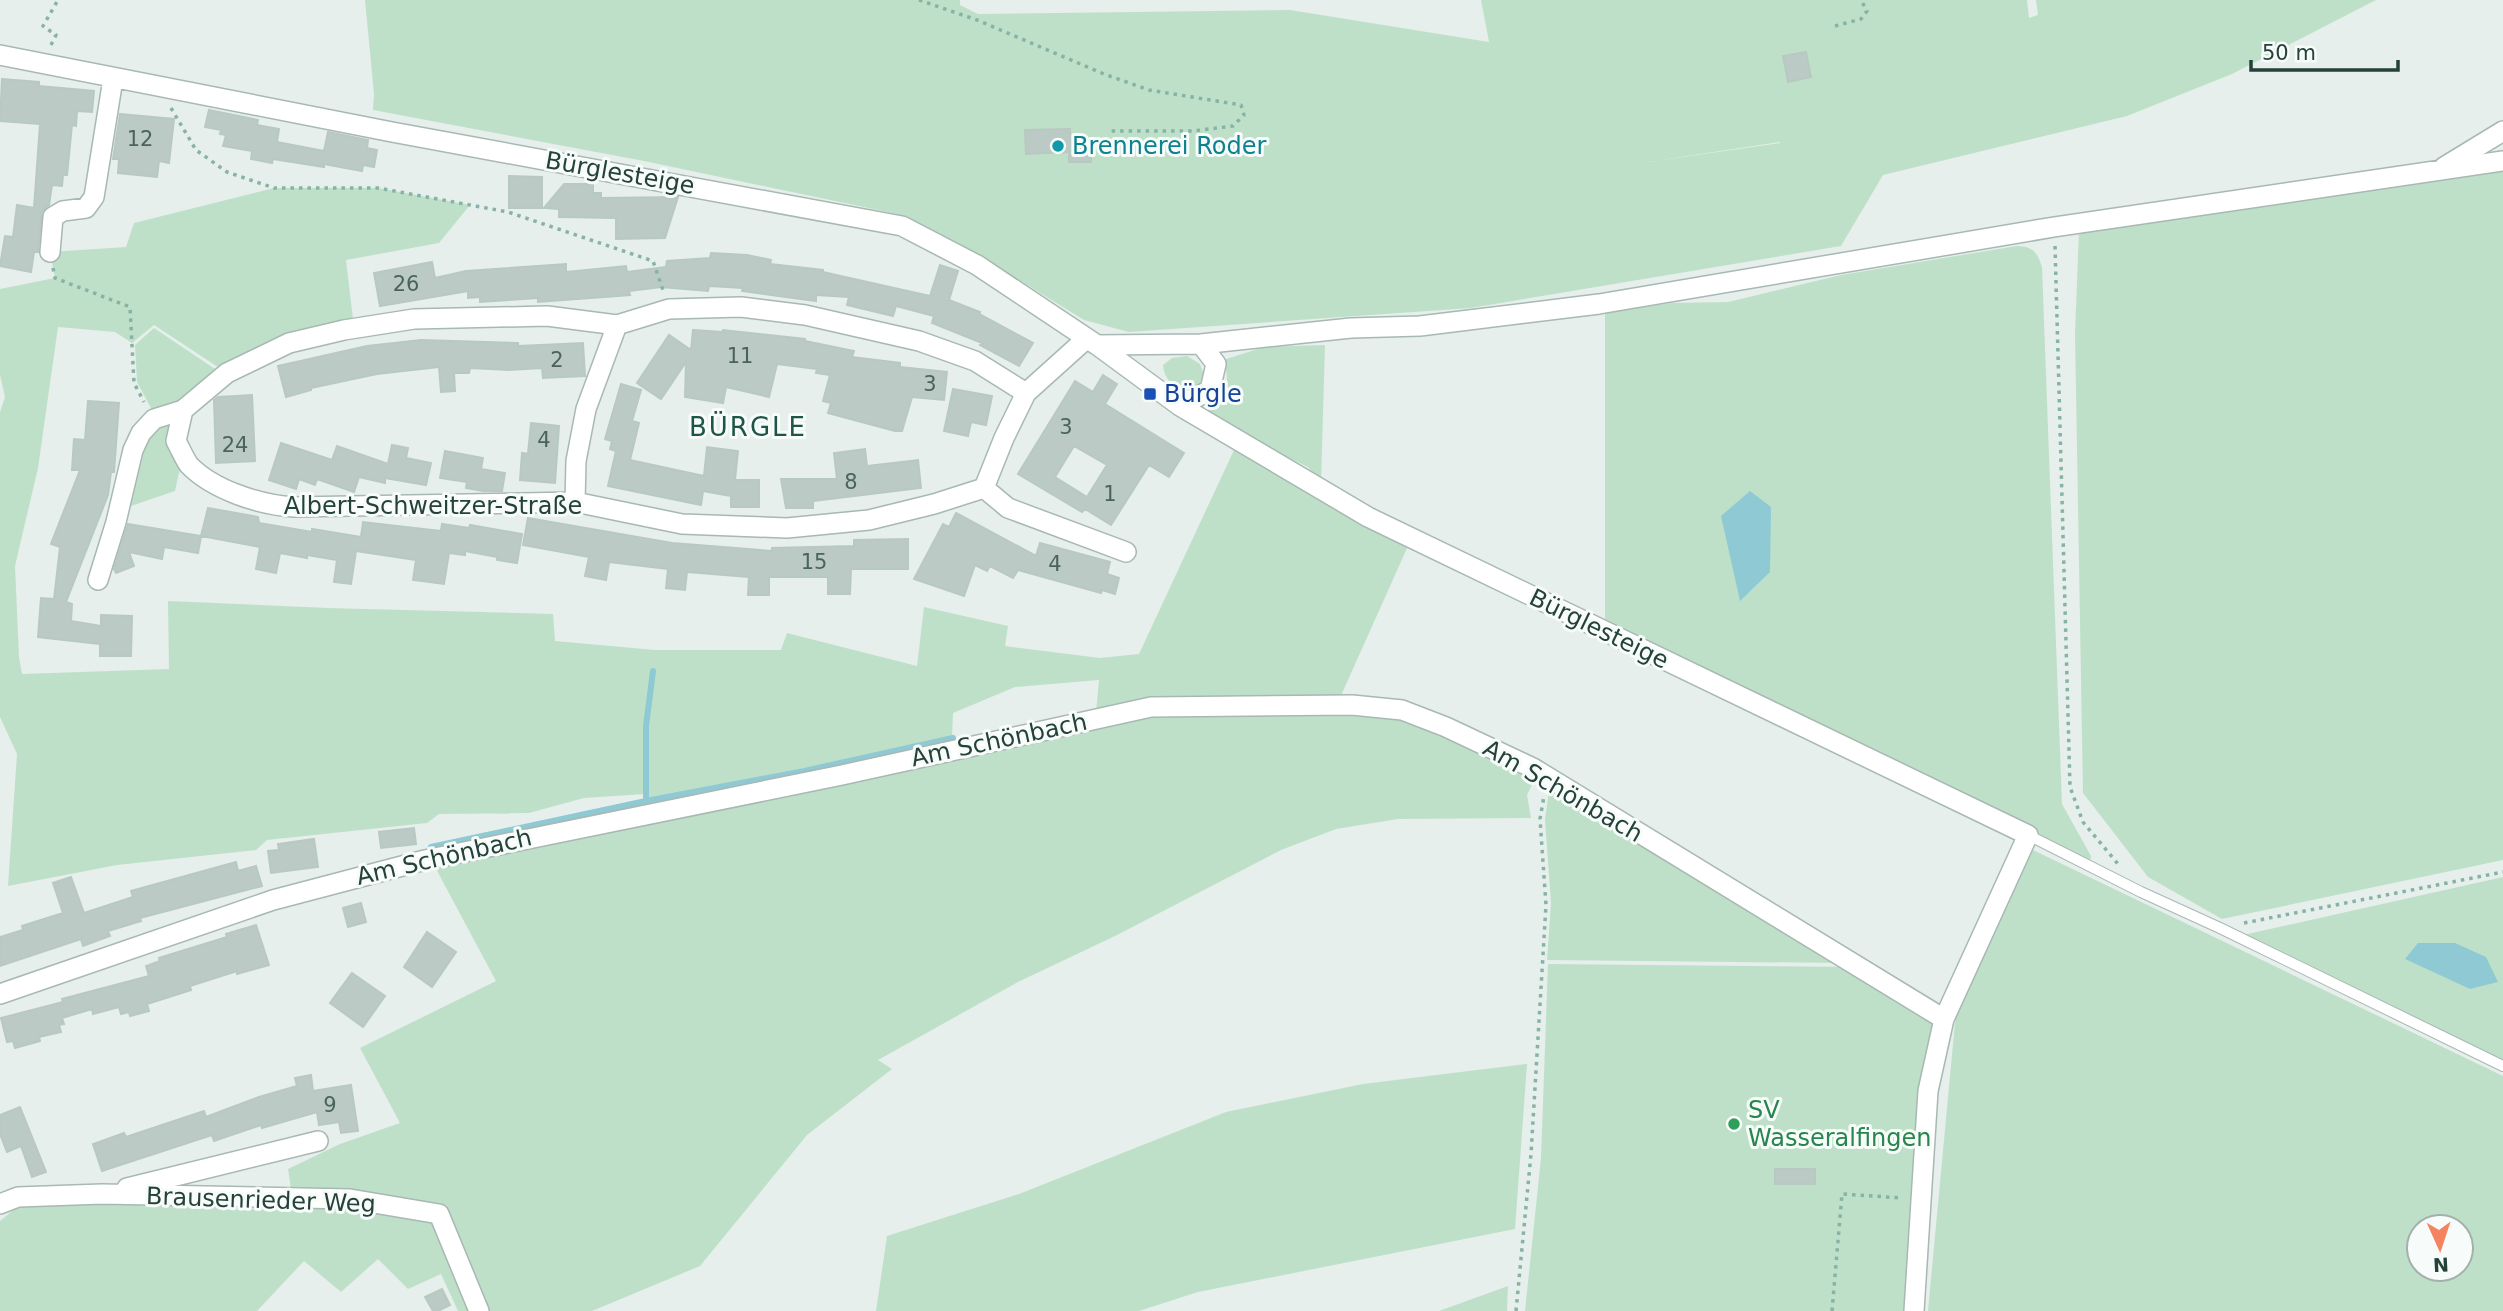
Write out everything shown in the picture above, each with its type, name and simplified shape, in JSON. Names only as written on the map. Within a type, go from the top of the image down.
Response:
[{"type":"street","name":"Bürglesteige","points":[[0,55],[159,88],[902,226],[978,265],[1180,405],[1368,517],[2028,835]]},
{"type":"street","points":[[51,252],[53,217],[63,211],[86,208],[94,197],[113,79]]},
{"type":"street","points":[[2435,172],[2503,131]]},
{"type":"street","points":[[1126,552],[1008,508],[984,488],[1026,393],[1092,342],[1201,344],[1351,328],[1420,326],[1599,304],[2054,227],[2503,161]]},
{"type":"street","points":[[98,580],[116,522],[133,450],[141,433],[154,419],[183,410],[227,373],[289,343],[344,330],[414,319],[547,316],[617,325],[669,309],[741,307],[805,315],[906,338],[975,361],[1026,393]]},
{"type":"street","points":[[575,502],[576,461],[586,409],[617,325]]},
{"type":"street","points":[[1180,405],[1210,390],[1216,364],[1201,344]]},
{"type":"street","name":"Albert-Schweitzer-Straße","points":[[183,410],[176,441],[189,464],[235,494],[267,505],[346,508],[575,502],[682,524],[787,528],[869,520],[984,488]]},
{"type":"street","name":"Am Schönbach","points":[[0,994],[273,900],[425,860],[856,772],[1151,707],[1352,705],[1402,710],[1446,727],[1547,776],[1944,1019]]},
{"type":"street","points":[[1914,1311],[1928,1091],[1944,1019],[2028,835]]},
{"type":"street","name":"Brausenrieder Weg","points":[[102,1194],[318,1141]]},
{"type":"street","name":"Brausenrieder Weg","points":[[0,1204],[18,1196],[102,1194],[350,1199],[439,1214],[479,1311]]},
{"type":"lane","points":[[2028,835],[2503,1066]]},
{"type":"path","points":[[46,64],[56,35],[43,26],[58,0]]},
{"type":"path","points":[[919,0],[977,20],[1104,74],[1149,90],[1241,105],[1244,115],[1233,126],[1193,131],[1109,131]]},
{"type":"path","points":[[1835,26],[1861,19],[1867,11],[1861,0]]},
{"type":"path","points":[[159,88],[196,150],[227,172],[274,188],[378,188],[508,212],[653,261],[669,309]]},
{"type":"path","points":[[2054,227],[2070,787],[2083,822],[2141,892]]},
{"type":"path","points":[[55,278],[130,307],[134,383],[154,419]]},
{"type":"path","points":[[1516,1311],[1531,1154],[1546,905],[1540,819],[1547,776]]},
{"type":"path","points":[[2221,928],[2503,872]]},
{"type":"path","points":[[1832,1311],[1842,1194],[1921,1199]]},
{"type":"green space","points":[[365,0],[960,0],[960,5],[978,14],[1290,10],[1489,42],[1481,0],[2027,0],[2029,18],[2038,15],[2036,0],[2376,0],[2232,74],[2127,116],[1883,175],[1841,246],[1471,308],[1129,332],[1084,320],[1019,280],[897,214],[644,161],[373,110],[374,94]],"holes":[[[1780,142],[1780,143],[1648,162]]]},
{"type":"green space","points":[[2503,168],[2503,860],[2222,919],[2148,877],[2083,793],[2075,333],[2079,231]]},
{"type":"green space","points":[[274,188],[378,188],[470,205],[439,243],[346,260],[354,328],[227,373],[154,325],[132,343],[115,332],[58,327],[38,468],[15,566],[22,674],[169,669],[168,601],[553,614],[555,641],[655,650],[781,650],[787,633],[917,666],[924,607],[1008,626],[1005,646],[1100,658],[1139,654],[1234,450],[1350,518],[1408,546],[1339,700],[1096,713],[1099,680],[1015,687],[953,713],[952,738],[651,799],[645,794],[584,798],[529,813],[439,814],[427,823],[267,840],[256,850],[117,865],[8,886],[17,754],[0,717],[0,412],[5,397],[0,375],[0,289],[55,278],[50,252],[126,247],[134,223]]},
{"type":"green space","points":[[2017,246],[2034,251],[2042,267],[2062,804],[2091,856],[2090,863],[2004,816],[1605,624],[1605,312],[1673,303],[1728,302],[1841,275]]},
{"type":"green space","points":[[154,328],[221,373],[180,408],[182,459],[175,491],[122,509],[136,452],[158,421],[137,382],[135,345]]},
{"type":"green space","points":[[1325,345],[1321,482],[1308,467],[1208,414],[1209,405],[1226,386],[1227,374],[1223,360],[1264,347]]},
{"type":"green space","points":[[1187,356],[1200,364],[1204,375],[1199,385],[1186,388],[1175,386],[1167,378],[1163,365],[1172,358]]},
{"type":"green space","points":[[1184,713],[1385,715],[1438,729],[1535,778],[1527,795],[1531,818],[1398,819],[1336,829],[1281,850],[1115,936],[1018,982],[878,1060],[892,1069],[807,1135],[700,1266],[592,1311],[458,1311],[441,1274],[408,1289],[378,1259],[341,1292],[304,1261],[257,1311],[0,1311],[0,1221],[16,1208],[37,1202],[294,1208],[288,1169],[340,1144],[400,1123],[360,1048],[496,981],[435,867],[1136,718]]},
{"type":"green space","points":[[1550,783],[1841,963],[1547,960],[1551,903],[1545,820]]},
{"type":"green space","points":[[2033,850],[2503,1076],[2503,1311],[1928,1311],[1956,1012]]},
{"type":"green space","points":[[2503,877],[2503,1062],[2243,935]]},
{"type":"green space","name":"SV Wasseralfingen","points":[[1548,964],[1857,967],[1944,1019],[1914,1311],[1525,1311],[1541,1158]]},
{"type":"green space","points":[[1527,1064],[1515,1229],[1198,1292],[1139,1311],[876,1311],[887,1236],[1019,1194],[1226,1112],[1363,1084]]},
{"type":"green space","points":[[1508,1286],[1507,1311],[1439,1311]]},
{"type":"water","points":[[1750,491],[1771,507],[1770,572],[1740,601],[1721,516]]},
{"type":"water","points":[[2418,943],[2455,943],[2486,957],[2498,982],[2470,989],[2405,959]]},
{"type":"building","points":[[1806,52],[1811,77],[1788,82],[1783,56]]},
{"type":"building","points":[[2,79],[39,82],[39,86],[94,91],[92,112],[77,111],[76,126],[72,125],[67,175],[63,175],[62,186],[52,185],[49,205],[42,211],[38,252],[34,252],[31,272],[0,266],[5,236],[13,237],[17,205],[34,208],[40,124],[0,121]]},
{"type":"building","points":[[209,110],[258,120],[257,125],[279,129],[277,142],[324,151],[328,132],[368,140],[367,148],[377,150],[374,167],[363,165],[362,171],[324,164],[324,167],[273,159],[272,163],[251,159],[252,151],[223,146],[226,135],[220,134],[221,130],[205,127]]},
{"type":"building","points":[[120,114],[174,119],[169,163],[159,161],[157,177],[118,173],[119,159],[113,159]]},
{"type":"building","name":"Brennerei Roder","points":[[1070,129],[1070,140],[1091,140],[1091,162],[1069,162],[1069,152],[1026,154],[1025,130]]},
{"type":"building","points":[[509,176],[542,177],[542,208],[509,208]]},
{"type":"building","points":[[564,184],[593,184],[593,193],[601,193],[601,198],[678,197],[665,238],[616,239],[616,218],[559,217],[559,209],[544,208]]},
{"type":"building","points":[[711,253],[747,255],[771,260],[770,264],[823,270],[930,296],[940,265],[958,271],[949,300],[980,312],[979,314],[1033,343],[1019,366],[980,345],[982,343],[932,323],[934,316],[896,306],[893,316],[847,305],[849,297],[816,295],[816,301],[742,291],[743,288],[709,286],[708,291],[661,287],[629,291],[630,295],[538,302],[538,298],[480,302],[480,297],[468,298],[468,291],[380,306],[374,273],[432,262],[435,278],[466,271],[566,264],[566,272],[626,266],[627,272],[666,267],[667,261],[710,258]]},
{"type":"building","points":[[693,330],[723,330],[805,339],[854,351],[852,357],[900,363],[900,367],[947,372],[944,400],[912,397],[902,431],[895,431],[828,413],[831,403],[823,401],[830,375],[816,373],[817,369],[777,364],[769,397],[726,387],[723,403],[685,397],[686,362],[661,399],[637,383],[669,335],[691,350]]},
{"type":"building","points":[[421,340],[518,343],[518,346],[583,343],[585,376],[543,378],[542,368],[470,368],[469,373],[454,373],[455,391],[441,392],[439,367],[377,374],[311,388],[286,397],[278,366],[367,346]]},
{"type":"building","points":[[1103,375],[1117,384],[1105,404],[1184,453],[1169,477],[1149,465],[1111,525],[1085,509],[1082,512],[1018,474],[1075,381],[1093,392]],"holes":[[[1074,446],[1107,465],[1087,497],[1055,477]]]},
{"type":"building","points":[[621,384],[641,390],[632,421],[639,423],[630,460],[704,476],[707,447],[738,451],[735,480],[759,480],[759,507],[731,507],[731,496],[703,491],[701,505],[608,486],[616,451],[610,449],[612,441],[605,439]]},
{"type":"building","points":[[953,389],[992,396],[986,425],[971,422],[968,436],[944,431]]},
{"type":"building","points":[[252,395],[255,461],[216,463],[214,400],[218,397]]},
{"type":"building","points":[[88,401],[119,403],[114,472],[111,472],[108,495],[66,602],[72,604],[71,621],[101,626],[101,615],[132,616],[131,656],[100,656],[100,644],[38,637],[41,598],[54,599],[60,547],[51,544],[80,470],[72,470],[74,439],[85,440]]},
{"type":"building","points":[[531,423],[559,426],[555,483],[520,480],[522,453],[528,454]]},
{"type":"building","points":[[281,443],[332,460],[337,446],[388,464],[392,445],[408,448],[406,458],[431,463],[426,485],[385,478],[385,483],[359,477],[354,492],[317,479],[315,485],[299,479],[296,489],[269,480]]},
{"type":"building","points":[[865,449],[867,466],[918,460],[921,488],[813,501],[813,508],[786,508],[781,479],[837,479],[834,453]]},
{"type":"building","points":[[445,451],[483,458],[481,469],[505,473],[502,491],[466,488],[467,482],[440,478]]},
{"type":"building","points":[[208,508],[258,517],[259,523],[361,537],[363,522],[441,531],[442,524],[469,528],[470,525],[522,534],[517,563],[465,551],[465,555],[449,553],[444,584],[413,580],[416,560],[356,551],[351,584],[334,582],[337,560],[307,555],[307,558],[280,553],[276,573],[256,569],[260,547],[201,536]]},
{"type":"building","points":[[956,513],[1036,556],[1040,543],[1110,562],[1107,574],[1119,578],[1115,594],[1102,590],[1101,593],[1018,570],[1013,578],[990,566],[987,571],[975,565],[964,596],[914,579],[943,524],[949,527]]},
{"type":"building","points":[[528,518],[672,543],[772,551],[772,548],[854,546],[854,540],[908,539],[908,569],[851,569],[850,594],[828,594],[828,577],[769,577],[769,595],[748,595],[749,577],[687,572],[685,590],[666,588],[668,569],[609,562],[606,580],[585,576],[589,557],[523,545]]},
{"type":"building","points":[[128,524],[201,536],[198,553],[164,547],[162,559],[129,552],[134,566],[116,573],[114,569]]},
{"type":"building","points":[[414,828],[416,844],[381,848],[379,832]]},
{"type":"building","points":[[314,839],[318,867],[271,873],[268,851],[279,850],[278,844]]},
{"type":"building","points":[[236,862],[238,871],[256,866],[262,886],[140,918],[141,921],[108,931],[110,936],[83,946],[81,939],[0,966],[0,937],[23,930],[22,926],[63,913],[53,883],[71,877],[84,913],[133,897],[131,891]]},
{"type":"building","points":[[361,903],[366,922],[348,927],[343,908]]},
{"type":"building","points":[[256,925],[269,965],[237,974],[237,971],[190,986],[191,990],[147,1004],[149,1011],[130,1016],[129,1012],[121,1014],[119,1007],[93,1014],[92,1009],[62,1018],[64,1024],[59,1025],[61,1032],[39,1037],[40,1041],[15,1048],[13,1041],[7,1042],[1,1018],[149,976],[146,966],[160,961],[159,958]]},
{"type":"building","points":[[427,932],[456,952],[432,987],[404,967]]},
{"type":"building","points":[[352,973],[385,996],[363,1027],[330,1003]]},
{"type":"building","points":[[311,1075],[313,1091],[351,1085],[358,1131],[341,1133],[339,1122],[319,1125],[317,1112],[262,1128],[261,1125],[214,1141],[212,1135],[102,1171],[93,1144],[124,1133],[126,1137],[204,1111],[206,1117],[297,1086],[295,1078]]},
{"type":"building","points":[[20,1107],[46,1172],[32,1177],[21,1146],[7,1152],[0,1134],[0,1115]]},
{"type":"building","points":[[1775,1169],[1815,1169],[1815,1184],[1775,1184]]},
{"type":"building","points":[[442,1289],[450,1305],[433,1311],[425,1297]]},
{"type":"waterway","points":[[431,847],[646,801],[646,726],[653,671]]},
{"type":"waterway","points":[[646,801],[804,771],[953,738]]},
{"type":"place","name":"Brennerei Roder","points":[[1058,146]]},
{"type":"place","name":"Bürgle","points":[[1150,394]]},
{"type":"place","name":"SV Wasseralfingen","points":[[1734,1124]]},
{"type":"district","name":"BÜRGLE","points":[[748,427]]}]
